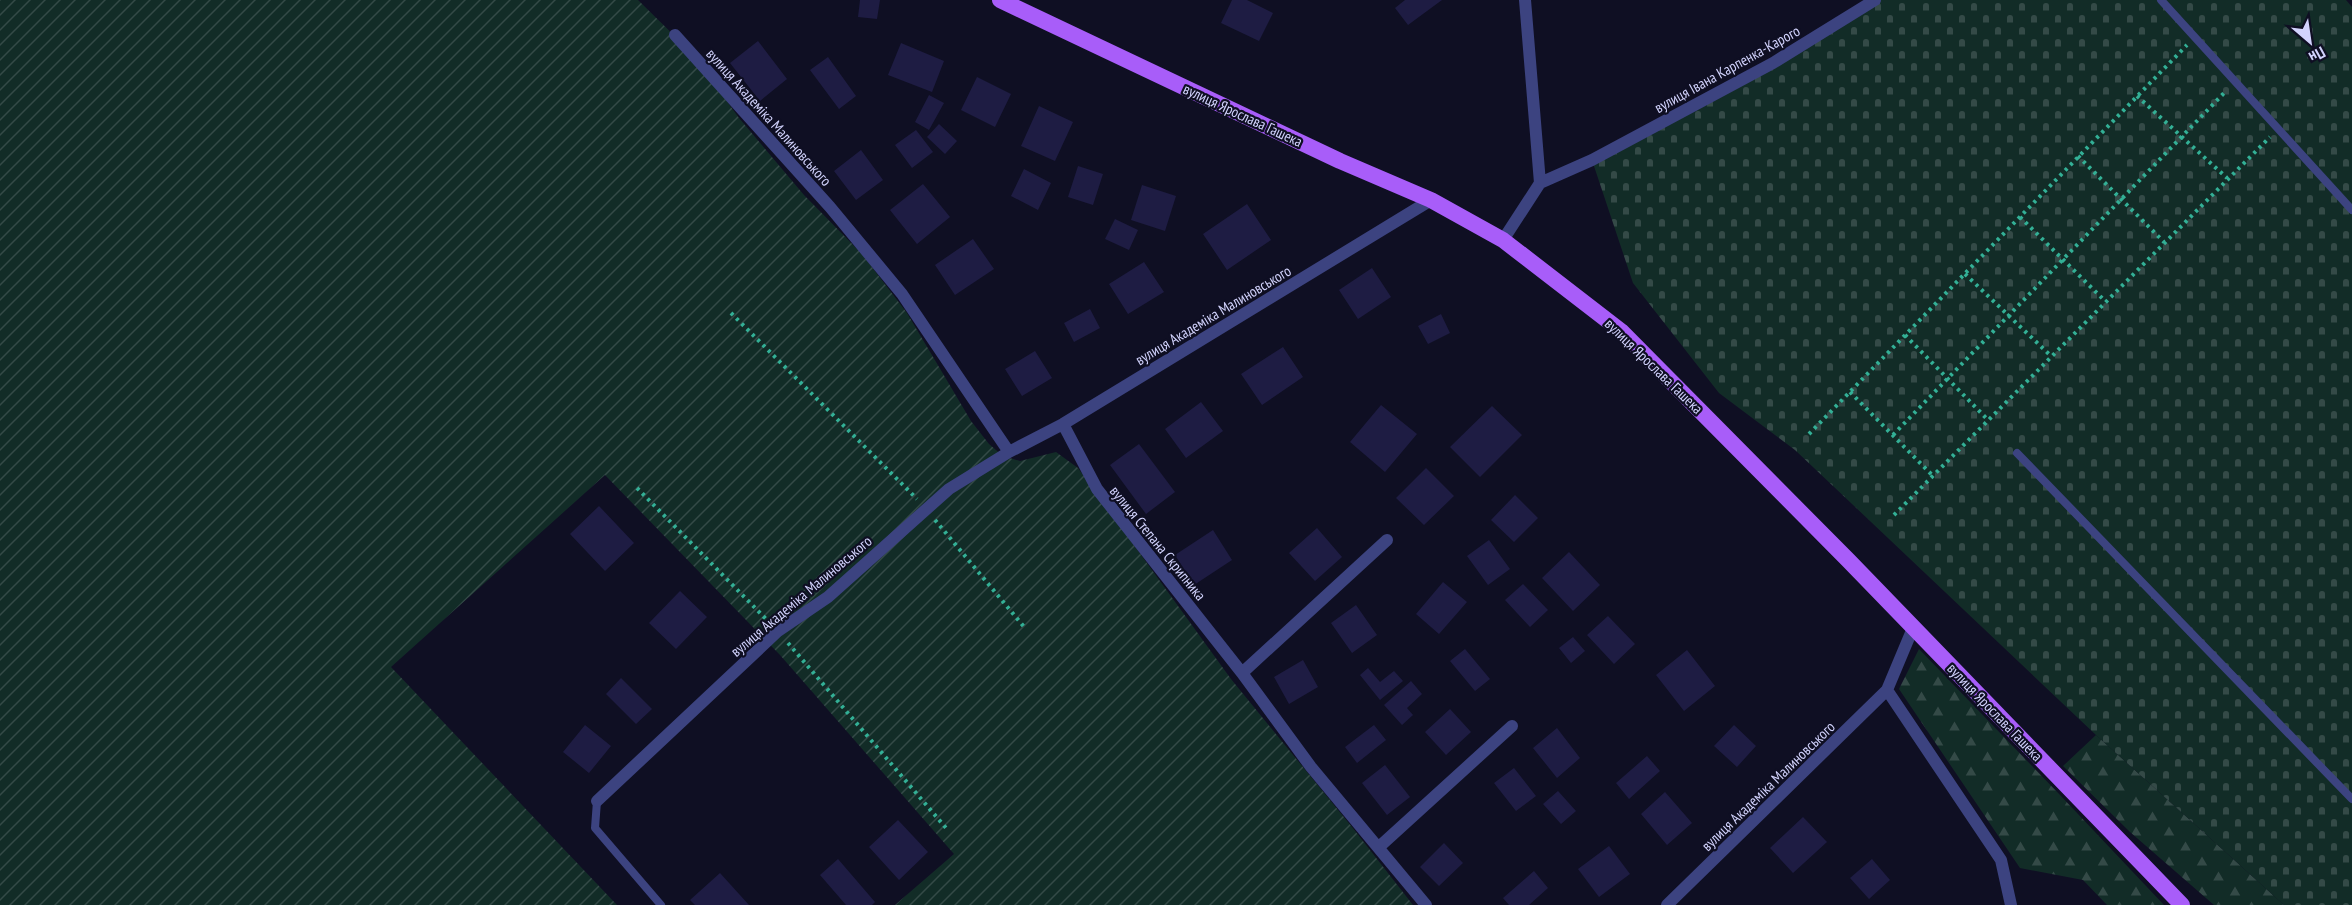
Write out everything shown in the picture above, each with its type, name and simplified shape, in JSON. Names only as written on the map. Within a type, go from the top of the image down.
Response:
[{"type":"main road","name":"вулиця Ярослава Гашека","points":[[1000,0],[1329,156],[1431,200],[1503,240],[1621,331],[2182,905]]},
{"type":"street","points":[[1503,240],[1540,183],[1525,0]]},
{"type":"street","name":"вулиця Івана Карпенка-Карого","points":[[1540,183],[1592,160],[1773,63],[1875,0]]},
{"type":"street","name":"вулиця Академіка Малиновського","points":[[675,35],[830,207],[902,294],[1009,452]]},
{"type":"street","name":"вулиця Академіка Малиновського","points":[[597,801],[778,631],[828,597],[949,489],[1009,452],[1063,424],[1431,200]]},
{"type":"street","name":"вулиця Степана Скрипника","points":[[1063,424],[1097,489],[1242,673],[1311,768],[1426,905]]},
{"type":"street","points":[[1242,673],[1387,540]]},
{"type":"street","name":"вулиця Академіка Малиновського","points":[[1669,904],[1887,690],[1913,628]]},
{"type":"street","points":[[1887,690],[2001,860],[2010,905]]},
{"type":"street","points":[[1379,847],[1512,726]]},
{"type":"lane","points":[[2161,0],[2352,210]]},
{"type":"lane","points":[[2017,453],[2352,799]]},
{"type":"lane","points":[[597,801],[595,828],[661,905]]},
{"type":"path","points":[[1809,434],[2195,37]]},
{"type":"path","points":[[1893,435],[2236,81]]},
{"type":"path","points":[[2137,96],[2227,178]]},
{"type":"path","points":[[1894,515],[2278,128]]},
{"type":"path","points":[[2078,156],[2164,242]]},
{"type":"path","points":[[2020,217],[2105,301]]},
{"type":"path","points":[[1965,274],[2051,356]]},
{"type":"path","points":[[730,313],[926,508],[1025,628]]},
{"type":"path","points":[[1905,335],[1988,420]]},
{"type":"path","points":[[1850,392],[1933,476]]},
{"type":"path","points":[[637,488],[778,631],[946,828]]},
{"type":"green space","points":[[0,0],[638,0],[692,53],[739,118],[804,195],[862,254],[907,313],[971,421],[989,444],[1003,456],[1020,461],[1056,452],[1078,468],[1231,679],[1413,905],[895,905],[954,854],[780,655],[605,475],[391,667],[617,905],[0,905]]},
{"type":"green space","points":[[1875,0],[2346,0],[2352,7],[2352,905],[2284,905],[2096,735],[1795,450],[1719,393],[1633,283],[1592,160]]},
{"type":"green space","points":[[1919,649],[2164,905],[2107,905],[2083,880],[2020,868],[1899,689]]},
{"type":"green space","points":[[2096,735],[2284,905],[2214,905],[2130,832],[2063,766]]},
{"type":"building","points":[[860,0],[880,0],[877,19],[858,17]]},
{"type":"building","points":[[1232,0],[1247,0],[1273,13],[1259,41],[1221,23]]},
{"type":"building","points":[[1405,0],[1442,0],[1408,25],[1395,8]]},
{"type":"building","points":[[758,41],[787,79],[760,101],[730,63]]},
{"type":"building","points":[[901,43],[944,61],[932,92],[888,75]]},
{"type":"building","points":[[828,57],[856,96],[839,109],[810,70]]},
{"type":"building","points":[[977,77],[1011,94],[995,127],[961,110]]},
{"type":"building","points":[[929,95],[944,103],[929,130],[915,122]]},
{"type":"building","points":[[1039,106],[1073,122],[1055,161],[1021,146]]},
{"type":"building","points":[[939,124],[957,141],[945,154],[927,137]]},
{"type":"building","points":[[916,130],[933,152],[912,168],[895,145]]},
{"type":"building","points":[[861,150],[883,180],[856,200],[834,171]]},
{"type":"building","points":[[1078,166],[1103,174],[1093,205],[1068,197]]},
{"type":"building","points":[[1024,169],[1051,183],[1038,210],[1011,196]]},
{"type":"building","points":[[923,184],[950,217],[917,244],[890,210]]},
{"type":"building","points":[[1142,185],[1176,196],[1165,231],[1131,220]]},
{"type":"building","points":[[1247,204],[1271,240],[1227,270],[1203,234]]},
{"type":"building","points":[[1115,219],[1138,230],[1129,250],[1105,239]]},
{"type":"building","points":[[973,239],[994,269],[955,295],[935,265]]},
{"type":"building","points":[[1144,262],[1164,292],[1128,314],[1109,284]]},
{"type":"building","points":[[1372,268],[1391,297],[1358,319],[1339,290]]},
{"type":"building","points":[[1090,309],[1100,328],[1074,342],[1064,323]]},
{"type":"building","points":[[1441,314],[1450,333],[1428,344],[1418,326]]},
{"type":"building","points":[[1283,347],[1303,377],[1262,405],[1241,374]]},
{"type":"building","points":[[1035,351],[1052,378],[1022,396],[1005,369]]},
{"type":"building","points":[[1201,402],[1223,431],[1186,458],[1165,429]]},
{"type":"building","points":[[1381,405],[1417,434],[1385,472],[1350,442]]},
{"type":"building","points":[[1492,406],[1522,435],[1480,477],[1450,447]]},
{"type":"building","points":[[1139,444],[1175,492],[1146,514],[1110,465]]},
{"type":"building","points":[[1426,468],[1454,496],[1424,525],[1396,498]]},
{"type":"building","points":[[1515,495],[1538,518],[1514,542],[1491,520]]},
{"type":"building","points":[[599,506],[634,543],[605,571],[570,534]]},
{"type":"building","points":[[1317,528],[1342,557],[1315,581],[1289,553]]},
{"type":"building","points":[[1213,530],[1232,560],[1194,585],[1175,555]]},
{"type":"building","points":[[1489,540],[1510,569],[1488,585],[1467,556]]},
{"type":"building","points":[[1569,552],[1600,585],[1573,611],[1542,578]]},
{"type":"building","points":[[1443,582],[1467,602],[1439,634],[1416,614]]},
{"type":"building","points":[[1523,584],[1548,610],[1530,627],[1505,600]]},
{"type":"building","points":[[680,591],[707,617],[676,649],[649,623]]},
{"type":"building","points":[[1356,605],[1377,635],[1352,653],[1331,623]]},
{"type":"building","points":[[1608,616],[1635,644],[1614,664],[1587,635]]},
{"type":"building","points":[[1573,637],[1585,651],[1571,663],[1559,648]]},
{"type":"building","points":[[1465,649],[1490,679],[1475,691],[1450,661]]},
{"type":"building","points":[[1687,650],[1715,686],[1684,711],[1656,675]]},
{"type":"building","points":[[1303,660],[1318,687],[1289,704],[1274,677]]},
{"type":"building","points":[[1368,668],[1380,682],[1394,671],[1403,681],[1380,700],[1360,675]]},
{"type":"building","points":[[621,678],[652,709],[636,724],[606,694]]},
{"type":"building","points":[[1411,681],[1422,694],[1407,708],[1413,715],[1402,725],[1384,705]]},
{"type":"building","points":[[1450,709],[1471,732],[1446,755],[1425,732]]},
{"type":"building","points":[[585,725],[611,746],[589,773],[563,752]]},
{"type":"building","points":[[1374,725],[1386,740],[1357,763],[1345,747]]},
{"type":"building","points":[[1734,725],[1756,746],[1737,767],[1714,746]]},
{"type":"building","points":[[1557,728],[1580,758],[1557,778],[1533,748]]},
{"type":"building","points":[[1647,756],[1660,771],[1629,799],[1616,783]]},
{"type":"building","points":[[1385,765],[1410,797],[1387,815],[1362,783]]},
{"type":"building","points":[[1514,768],[1536,796],[1516,811],[1494,783]]},
{"type":"building","points":[[1558,791],[1576,811],[1561,824],[1543,804]]},
{"type":"building","points":[[1665,792],[1692,823],[1667,845],[1641,814]]},
{"type":"building","points":[[1803,817],[1827,842],[1793,873],[1770,848]]},
{"type":"building","points":[[898,820],[928,852],[899,880],[869,847]]},
{"type":"building","points":[[1444,843],[1463,863],[1439,886],[1420,867]]},
{"type":"building","points":[[1609,846],[1630,874],[1599,897],[1578,869]]},
{"type":"building","points":[[838,859],[875,902],[872,905],[846,905],[820,875]]},
{"type":"building","points":[[1872,859],[1890,880],[1869,899],[1850,878]]},
{"type":"building","points":[[1534,871],[1548,888],[1529,905],[1509,905],[1503,898]]},
{"type":"building","points":[[720,873],[749,905],[695,905],[690,900]]}]
